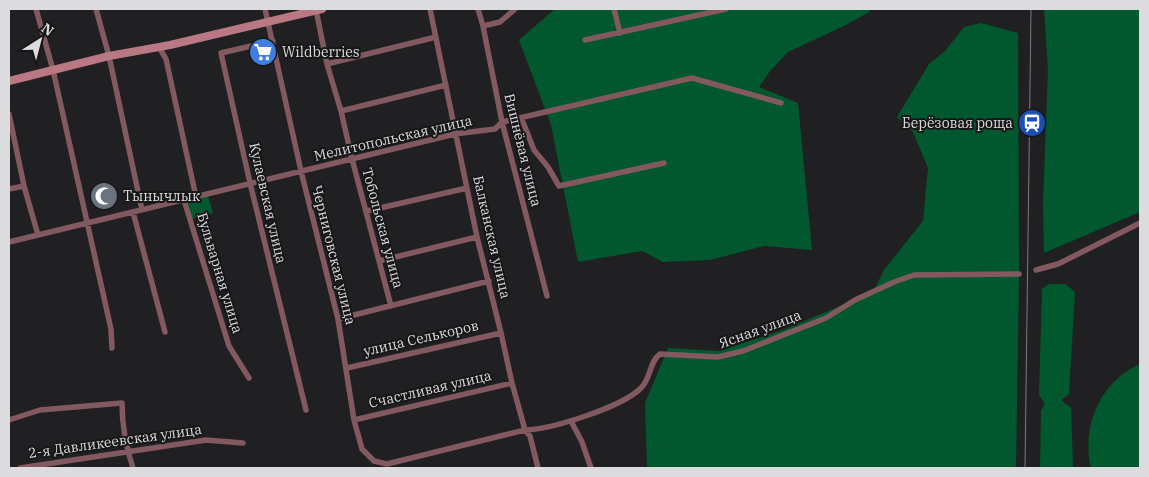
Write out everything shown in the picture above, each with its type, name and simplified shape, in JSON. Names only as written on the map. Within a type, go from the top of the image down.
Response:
[{"type":"street","points":[[36,9],[53,70],[111,329],[112,348]]},
{"type":"street","points":[[96,9],[109,56],[142,210]]},
{"type":"street","name":"Черниговская улица","points":[[265,9],[301,171],[338,319],[354,420],[362,449],[374,461],[387,464]]},
{"type":"street","name":"Балканская улица","points":[[430,9],[477,237],[512,383],[525,430],[530,436],[538,468]]},
{"type":"street","name":"Вишнёвая улица","points":[[478,9],[502,122],[547,296]]},
{"type":"street","points":[[483,26],[500,22],[515,9]]},
{"type":"street","points":[[614,9],[620,33]]},
{"type":"street","points":[[585,40],[726,9]]},
{"type":"street","points":[[9,81],[109,56],[159,47],[319,10]]},
{"type":"street","name":"Тобольская улица","points":[[319,10],[327,64],[342,111],[352,159],[391,306]]},
{"type":"street","points":[[327,64],[436,37]]},
{"type":"street","name":"Кулаевская улица","points":[[273,41],[221,53],[250,183],[306,410]]},
{"type":"street","name":"Бульварная улица","points":[[159,47],[166,60],[196,197]]},
{"type":"street","name":"Мелитопольская улица","points":[[9,242],[456,134],[495,129],[502,122],[692,78],[781,103]]},
{"type":"street","points":[[342,111],[446,85]]},
{"type":"street","points":[[9,114],[11,142],[38,235]]},
{"type":"street","points":[[519,118],[523,122],[538,157],[548,167],[560,186],[664,163]]},
{"type":"street","points":[[9,189],[24,186]]},
{"type":"street","points":[[367,212],[467,188]]},
{"type":"street","name":"Бульварная улица","points":[[184,200],[229,346],[249,378]]},
{"type":"street","points":[[133,212],[165,332]]},
{"type":"street","points":[[1036,270],[1058,264],[1140,223]]},
{"type":"street","points":[[379,261],[477,237]]},
{"type":"street","name":"Ясная улица","points":[[387,464],[525,430],[536,430],[571,421],[630,398],[643,386],[655,358],[660,354],[718,357],[743,351],[826,318],[855,300],[914,275],[1019,274]]},
{"type":"street","points":[[338,319],[489,281]]},
{"type":"street","name":"улица Селькоров","points":[[347,368],[501,333]]},
{"type":"street","name":"Счастливая улица","points":[[354,420],[512,383]]},
{"type":"street","points":[[9,420],[40,410],[122,403],[127,451],[133,468]]},
{"type":"street","points":[[571,421],[592,468]]},
{"type":"street","name":"2-я Давликеевская улица","points":[[20,468],[206,440],[243,443]]},
{"type":"green space","points":[[555,9],[871,9],[846,25],[788,52],[770,71],[759,87],[798,103],[812,250],[764,246],[710,260],[663,262],[642,251],[578,262],[551,125],[519,40]]},
{"type":"green space","name":"Берёзовая роща","points":[[1044,9],[1140,9],[1140,212],[1044,253],[1043,203],[1048,71]]},
{"type":"green space","points":[[981,23],[1018,33],[1019,274],[1016,468],[647,468],[645,403],[668,348],[719,351],[783,330],[873,292],[884,270],[923,221],[928,168],[913,132],[897,117],[929,64],[945,51],[964,27]]},
{"type":"green space","points":[[208,196],[213,213],[192,219],[187,202]]},
{"type":"green space","points":[[1049,284],[1065,284],[1075,292],[1069,394],[1061,400],[1071,408],[1073,468],[1040,468],[1041,411],[1045,404],[1039,395],[1042,289]]},
{"type":"green space","points":[[1140,364],[1140,468],[1091,468],[1089,437],[1097,407],[1104,394],[1114,382]]},
{"type":"railway","points":[[1025,468],[1031,9]]},
{"type":"place","name":"Wildberries","points":[[263,52]]},
{"type":"place","name":"Берёзовая роща","points":[[1032,123]]},
{"type":"place","name":"Тынычлык","points":[[104,196]]}]
